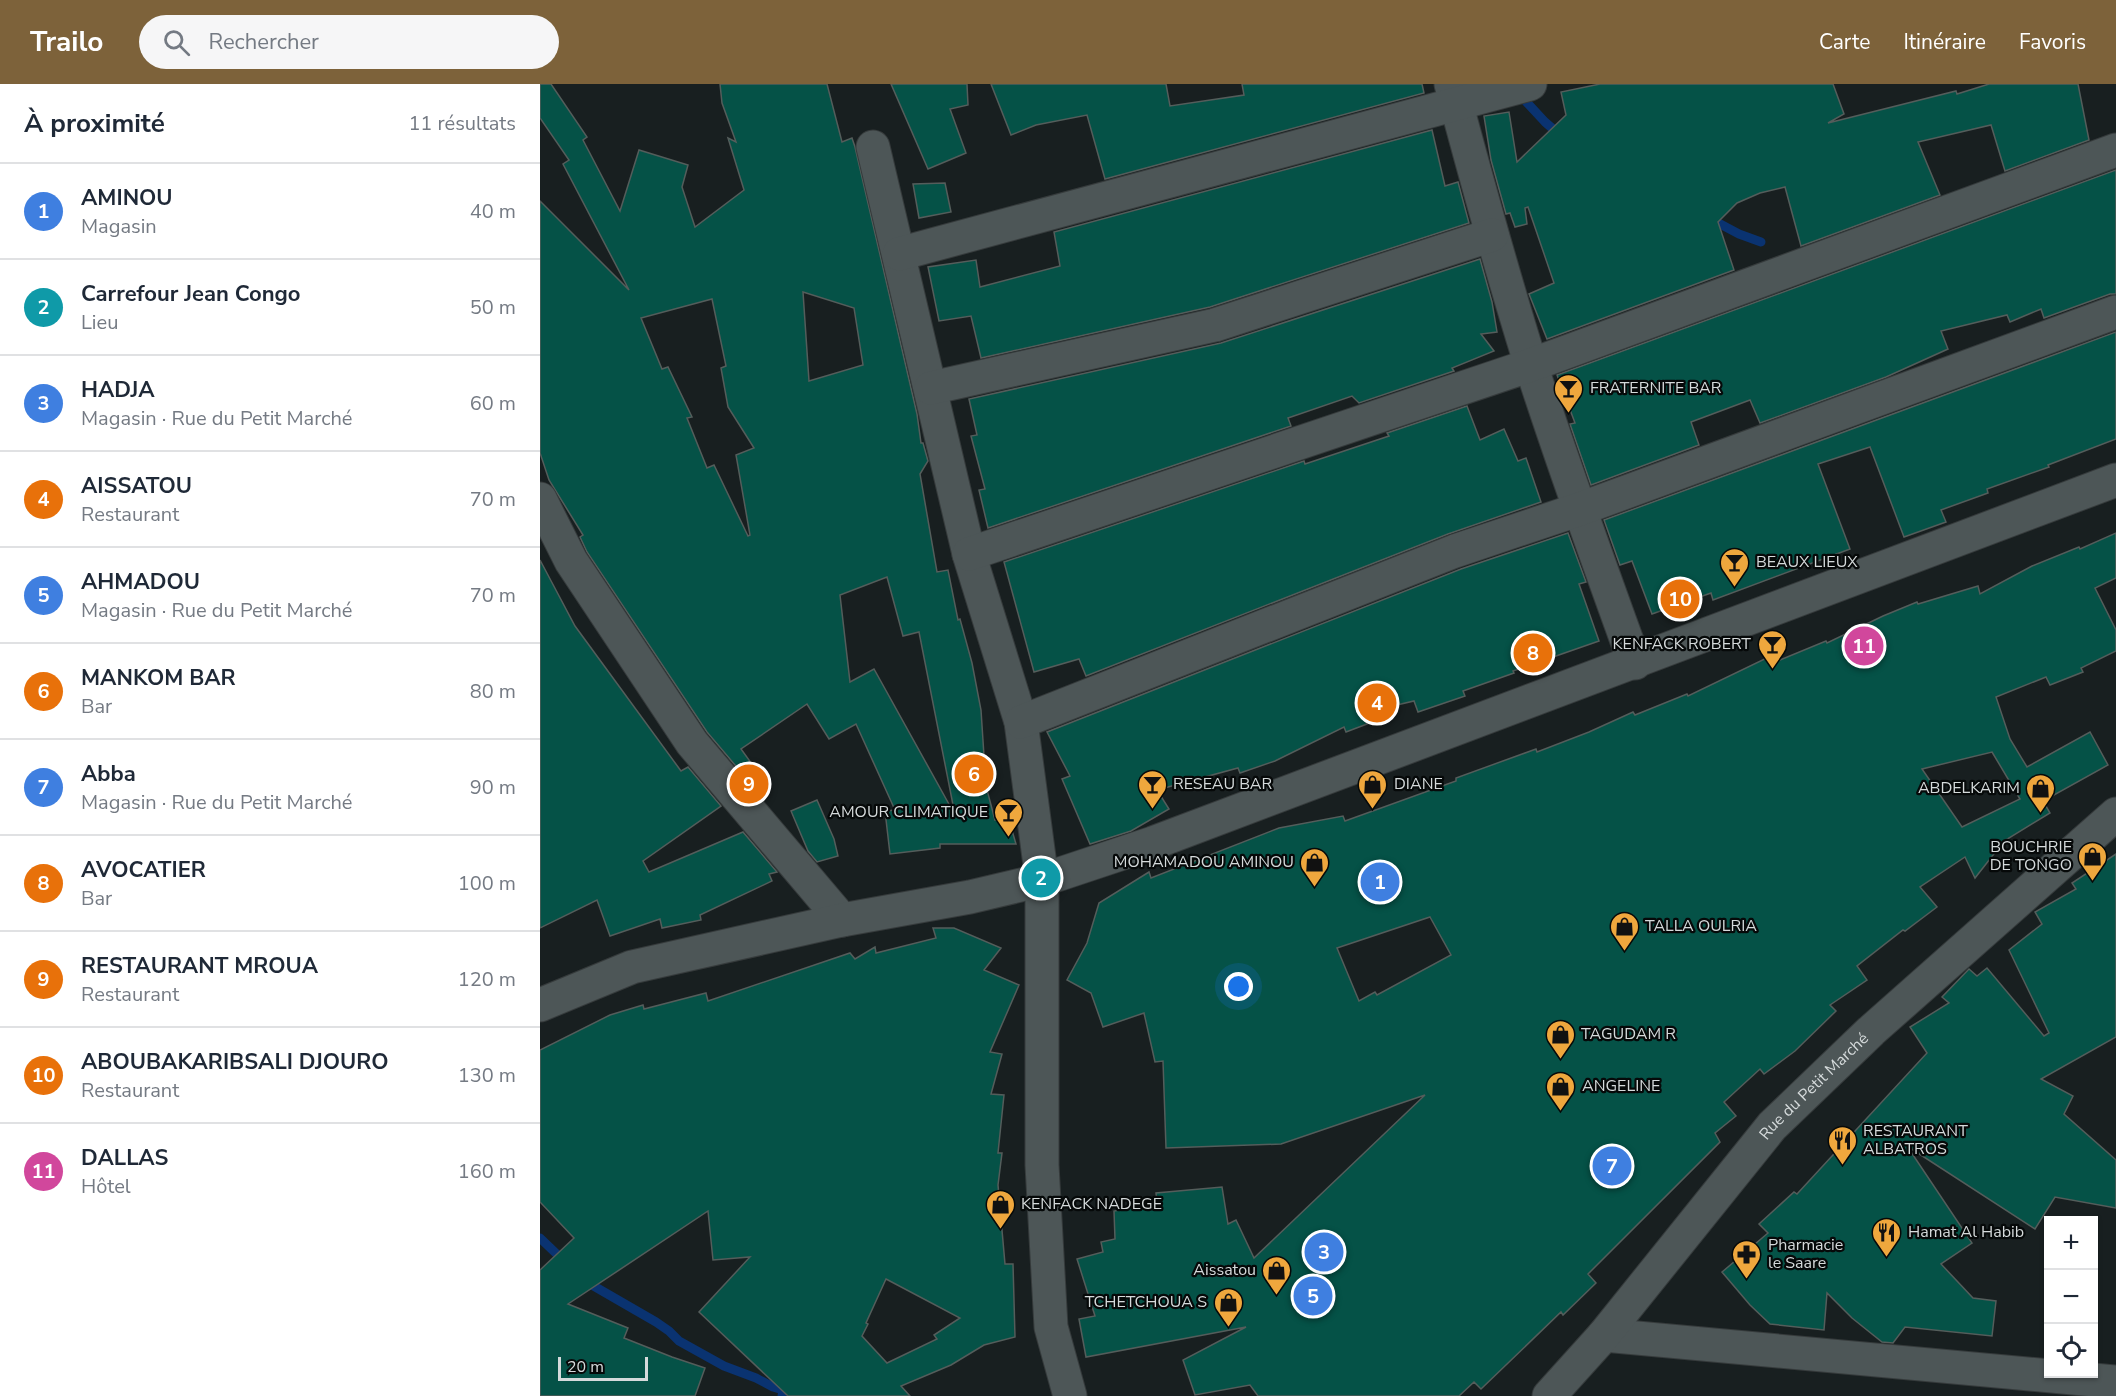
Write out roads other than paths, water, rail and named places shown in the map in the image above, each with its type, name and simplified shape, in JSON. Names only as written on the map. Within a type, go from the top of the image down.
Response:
[{"type":"street","points":[[899,254],[1454,94],[1530,84]]},
{"type":"street","points":[[1454,94],[1492,235],[1531,365],[1635,663]]},
{"type":"street","points":[[873,147],[969,554],[1021,722],[1042,880],[1042,1165],[1051,1327],[1070,1396]]},
{"type":"street","points":[[969,554],[1531,365],[2116,150]]},
{"type":"street","points":[[931,388],[1215,325],[1492,235]]},
{"type":"street","points":[[1021,722],[1455,550],[1580,509],[2116,312]]},
{"type":"street","points":[[540,1005],[632,968],[842,920],[970,897],[1042,880],[1153,843],[2116,480]]},
{"type":"street","points":[[540,499],[571,561],[692,743],[842,920]]},
{"type":"street","name":"Rue du Petit Marché","points":[[1549,1396],[1604,1335],[1772,1126],[1871,1031],[2116,814]]},
{"type":"street","points":[[1604,1335],[2116,1382]]},
{"type":"waterway","points":[[1519,94],[1560,135]]},
{"type":"waterway","points":[[1707,217],[1739,234],[1761,242]]},
{"type":"waterway","points":[[540,1238],[564,1261]]},
{"type":"waterway","points":[[585,1281],[656,1322],[679,1341],[724,1366],[783,1390],[782,1396]]},
{"type":"place","name":"FRATERNITE BAR","points":[[1569,414]]},
{"type":"place","name":"BEAUX LIEUX","points":[[1735,588]]},
{"type":"place","name":"ABOUBAKARIBSALI DJOURO","points":[[1680,599]]},
{"type":"place","name":"DALLAS","points":[[1864,646]]},
{"type":"place","name":"AVOCATIER","points":[[1533,653]]},
{"type":"place","name":"KENFACK ROBERT","points":[[1772,670]]},
{"type":"place","name":"AISSATOU","points":[[1377,703]]},
{"type":"place","name":"MANKOM BAR","points":[[974,774]]},
{"type":"place","name":"RESTAURANT MROUA","points":[[749,784]]},
{"type":"place","name":"RESEAU BAR","points":[[1152,810]]},
{"type":"place","name":"DIANE","points":[[1373,810]]},
{"type":"place","name":"ABDELKARIM","points":[[2041,814]]},
{"type":"place","name":"AMOUR CLIMATIQUE","points":[[1009,838]]},
{"type":"place","name":"Carrefour Jean Congo","points":[[1041,878]]},
{"type":"place","name":"AMINOU","points":[[1380,882]]},
{"type":"place","name":"BOUCHRIE DE TONGO","points":[[2093,882]]},
{"type":"place","name":"MOHAMADOU AMINOU","points":[[1315,888]]},
{"type":"place","name":"TALLA OULRIA","points":[[1624,952]]},
{"type":"place","name":"TAGUDAM R","points":[[1560,1060]]},
{"type":"place","name":"ANGELINE","points":[[1561,1112]]},
{"type":"place","name":"Abba","points":[[1612,1166]]},
{"type":"place","name":"RESTAURANT ALBATROS","points":[[1842,1166]]},
{"type":"place","name":"KENFACK NADEGE","points":[[1000,1230]]},
{"type":"place","name":"HADJA","points":[[1324,1252]]},
{"type":"place","name":"Hamat Al Habib","points":[[1887,1258]]},
{"type":"place","name":"Pharmacie le Saare","points":[[1747,1280]]},
{"type":"place","name":"Aissatou","points":[[1277,1296]]},
{"type":"place","name":"AHMADOU","points":[[1313,1296]]},
{"type":"place","name":"TCHETCHOUA S","points":[[1228,1328]]}]
